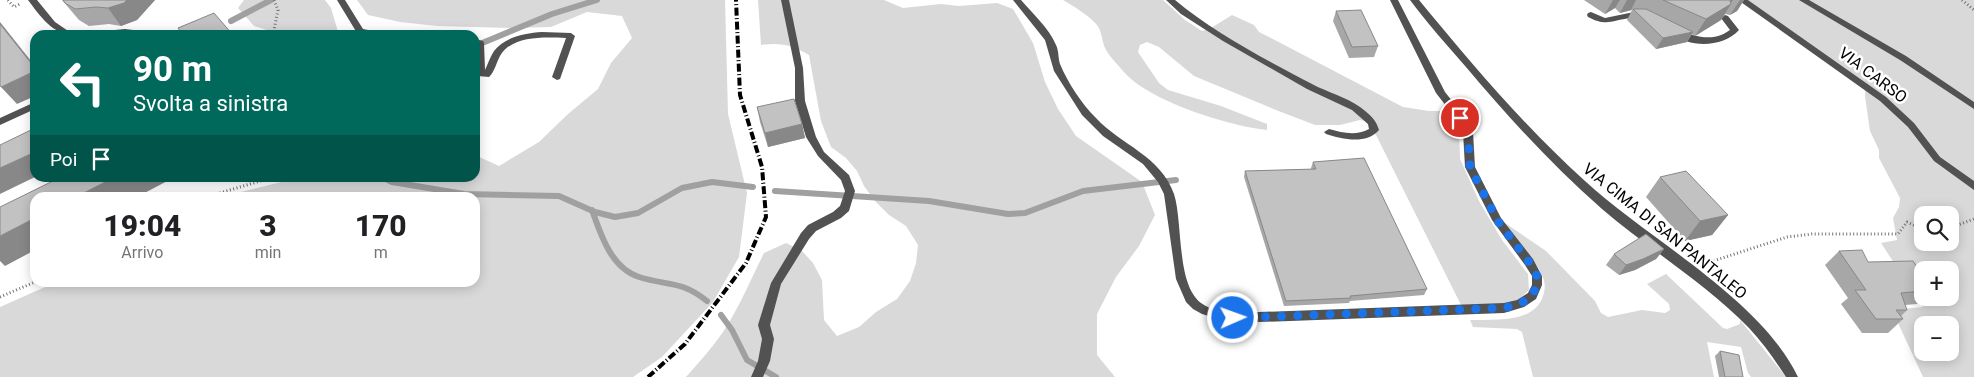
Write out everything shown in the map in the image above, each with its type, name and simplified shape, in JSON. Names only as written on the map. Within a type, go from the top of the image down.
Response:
[{"type":"street","points":[[32,0],[52,24],[62,30]]},
{"type":"street","points":[[341,0],[359,30]]},
{"type":"street","points":[[757,377],[764,361],[768,339],[764,325],[776,283],[805,236],[812,228],[837,215],[844,208],[850,191],[845,178],[821,154],[811,137],[800,101],[799,68],[785,0]]},
{"type":"street","points":[[1017,0],[1052,46],[1054,61],[1060,72],[1094,122],[1108,136],[1149,162],[1163,180],[1169,194],[1183,290],[1201,309],[1215,315],[1233,318],[1504,308],[1520,304],[1532,296],[1537,285],[1537,276],[1529,262],[1497,220],[1470,167],[1468,132],[1441,93],[1394,0]]},
{"type":"street","points":[[1170,0],[1184,12],[1226,39],[1310,86],[1355,108],[1372,122],[1374,130],[1367,134],[1348,138],[1329,132]]},
{"type":"street","name":"VIA CIMA DI SAN PANTALEO","points":[[1414,0],[1491,92],[1574,178],[1607,207],[1730,301],[1751,322],[1782,359],[1792,377]]},
{"type":"street","name":"VIA CARSO","points":[[1742,0],[1883,99],[1912,125],[1937,159],[1974,186]]},
{"type":"street","name":"VIA CARSO","points":[[1803,0],[1903,58],[1974,106]]},
{"type":"street","points":[[1590,15],[1604,22],[1630,15],[1640,15],[1647,18]]},
{"type":"street","points":[[1672,31],[1695,41],[1709,41],[1735,30],[1725,18]]},
{"type":"street","points":[[480,43],[481,74],[486,75],[497,52],[515,40],[542,34],[571,36],[557,77]]},
{"type":"street","points":[[0,122],[30,107]]},
{"type":"path","points":[[274,0],[278,10],[274,30]]},
{"type":"path","points":[[1962,0],[1974,10]]},
{"type":"path","points":[[223,192],[257,182]]},
{"type":"path","points":[[1959,225],[1974,220]]},
{"type":"path","points":[[1691,271],[1721,257],[1787,238],[1812,234],[1898,234],[1907,222],[1914,225]]},
{"type":"path","points":[[0,297],[30,284]]},
{"type":"shaded area","points":[[244,0],[325,0],[331,8],[338,30],[267,30],[254,26],[238,8]]},
{"type":"shaded area","points":[[357,0],[725,0],[728,114],[747,193],[739,257],[713,302],[662,357],[633,377],[0,377],[0,307],[45,287],[480,287],[480,192],[241,192],[282,182],[480,182],[480,157],[499,166],[539,142],[598,89],[611,63],[632,38],[622,16],[587,12],[551,27],[513,28],[437,26],[400,22],[368,15]]},
{"type":"shaded area","points":[[758,0],[884,0],[903,8],[941,4],[959,6],[997,3],[1013,9],[1033,43],[1045,82],[1058,109],[1076,136],[1142,182],[1155,215],[1139,246],[1116,277],[1097,314],[1097,355],[1115,377],[686,377],[729,323],[764,253],[786,243],[802,251],[813,263],[822,280],[824,320],[837,336],[859,327],[876,312],[897,299],[910,281],[916,263],[918,245],[906,226],[889,215],[875,201],[864,186],[857,171],[846,158],[831,147],[821,121],[809,55],[786,45],[761,45]]},
{"type":"shaded area","points":[[1063,0],[1163,0],[1185,20],[1202,31],[1211,28],[1232,15],[1254,25],[1259,32],[1403,107],[1429,111],[1446,111],[1459,127],[1460,159],[1479,201],[1502,240],[1528,274],[1529,290],[1517,301],[1504,305],[1461,305],[1376,135],[1365,121],[1360,120],[1340,125],[1315,125],[1194,76],[1159,47],[1147,42],[1140,45],[1138,52],[1159,83],[1168,90],[1221,106],[1267,124],[1267,130],[1251,128],[1211,117],[1170,102],[1135,82],[1123,71],[1108,53],[1097,25],[1077,8]]},
{"type":"shaded area","points":[[1748,0],[1974,0],[1974,377],[1923,377],[1916,361],[1959,361],[1959,316],[1914,316],[1914,358],[1892,310],[1922,306],[1959,306],[1959,261],[1914,261],[1914,293],[1881,243],[1897,240],[1893,218],[1899,207],[1900,198],[1879,158],[1879,150],[1870,131],[1865,96],[1866,83]]},
{"type":"shaded area","points":[[1505,223],[1546,251],[1595,301],[1601,313],[1608,317],[1642,310],[1665,313],[1670,310],[1669,304],[1647,284],[1666,274],[1723,328],[1727,329],[1740,324],[1740,320],[1786,377],[1751,377],[1748,373],[1741,347],[1707,342],[1714,377],[1533,377],[1522,332],[1517,329],[1473,327],[1470,320],[1522,316],[1538,305],[1543,296],[1545,284],[1541,273]]},
{"type":"building","points":[[63,0],[127,0],[124,3],[108,8],[75,9]]},
{"type":"building","points":[[1663,0],[1731,0],[1731,4],[1706,19]]},
{"type":"building","points":[[1633,9],[1646,9],[1693,32],[1663,38]]},
{"type":"building","points":[[1361,10],[1378,46],[1352,47],[1336,11]]},
{"type":"building","points":[[214,13],[229,30],[179,30],[178,28]]},
{"type":"building","points":[[0,24],[30,62],[30,73],[1,87]]},
{"type":"building","points":[[794,99],[802,124],[765,133],[757,107]]},
{"type":"building","points":[[30,130],[30,154],[0,168],[0,145]]},
{"type":"building","points":[[1364,158],[1427,289],[1350,296],[1351,298],[1286,301],[1245,171],[1316,169],[1313,162]]},
{"type":"building","points":[[1686,171],[1728,215],[1700,221],[1660,177]]},
{"type":"building","points":[[51,182],[105,182],[86,192],[31,192]]},
{"type":"building","points":[[30,192],[30,221],[0,236],[0,207]]},
{"type":"building","points":[[1646,234],[1664,249],[1626,265],[1614,254]]},
{"type":"building","points":[[1862,250],[1868,262],[1913,261],[1914,292],[1901,293],[1907,310],[1896,310],[1903,319],[1876,319],[1855,290],[1866,290],[1839,251]]},
{"type":"building","points":[[1720,351],[1739,355],[1743,377],[1725,377]]},
{"type":"waterway","points":[[231,21],[271,0]]},
{"type":"waterway","points":[[480,44],[552,14],[597,0]]},
{"type":"waterway","points":[[775,191],[929,201],[1008,214],[1025,213],[1083,191],[1176,180]]},
{"type":"waterway","points":[[392,182],[452,192]]},
{"type":"waterway","points":[[592,211],[615,217],[638,213],[682,188],[712,182],[753,187]]},
{"type":"waterway","points":[[480,194],[559,196],[592,211]]},
{"type":"waterway","points":[[592,211],[608,250],[629,273],[649,280],[674,284],[698,294],[707,301]]},
{"type":"waterway","points":[[721,315],[732,330],[747,360],[776,377]]},
{"type":"railway","points":[[648,377],[685,344],[746,263],[766,217],[762,167],[740,95],[736,0]]},
{"type":"route","points":[[1233,318],[1504,308],[1520,304],[1532,296],[1537,285],[1537,276],[1529,262],[1497,220],[1470,167],[1468,132],[1460,118]]}]
